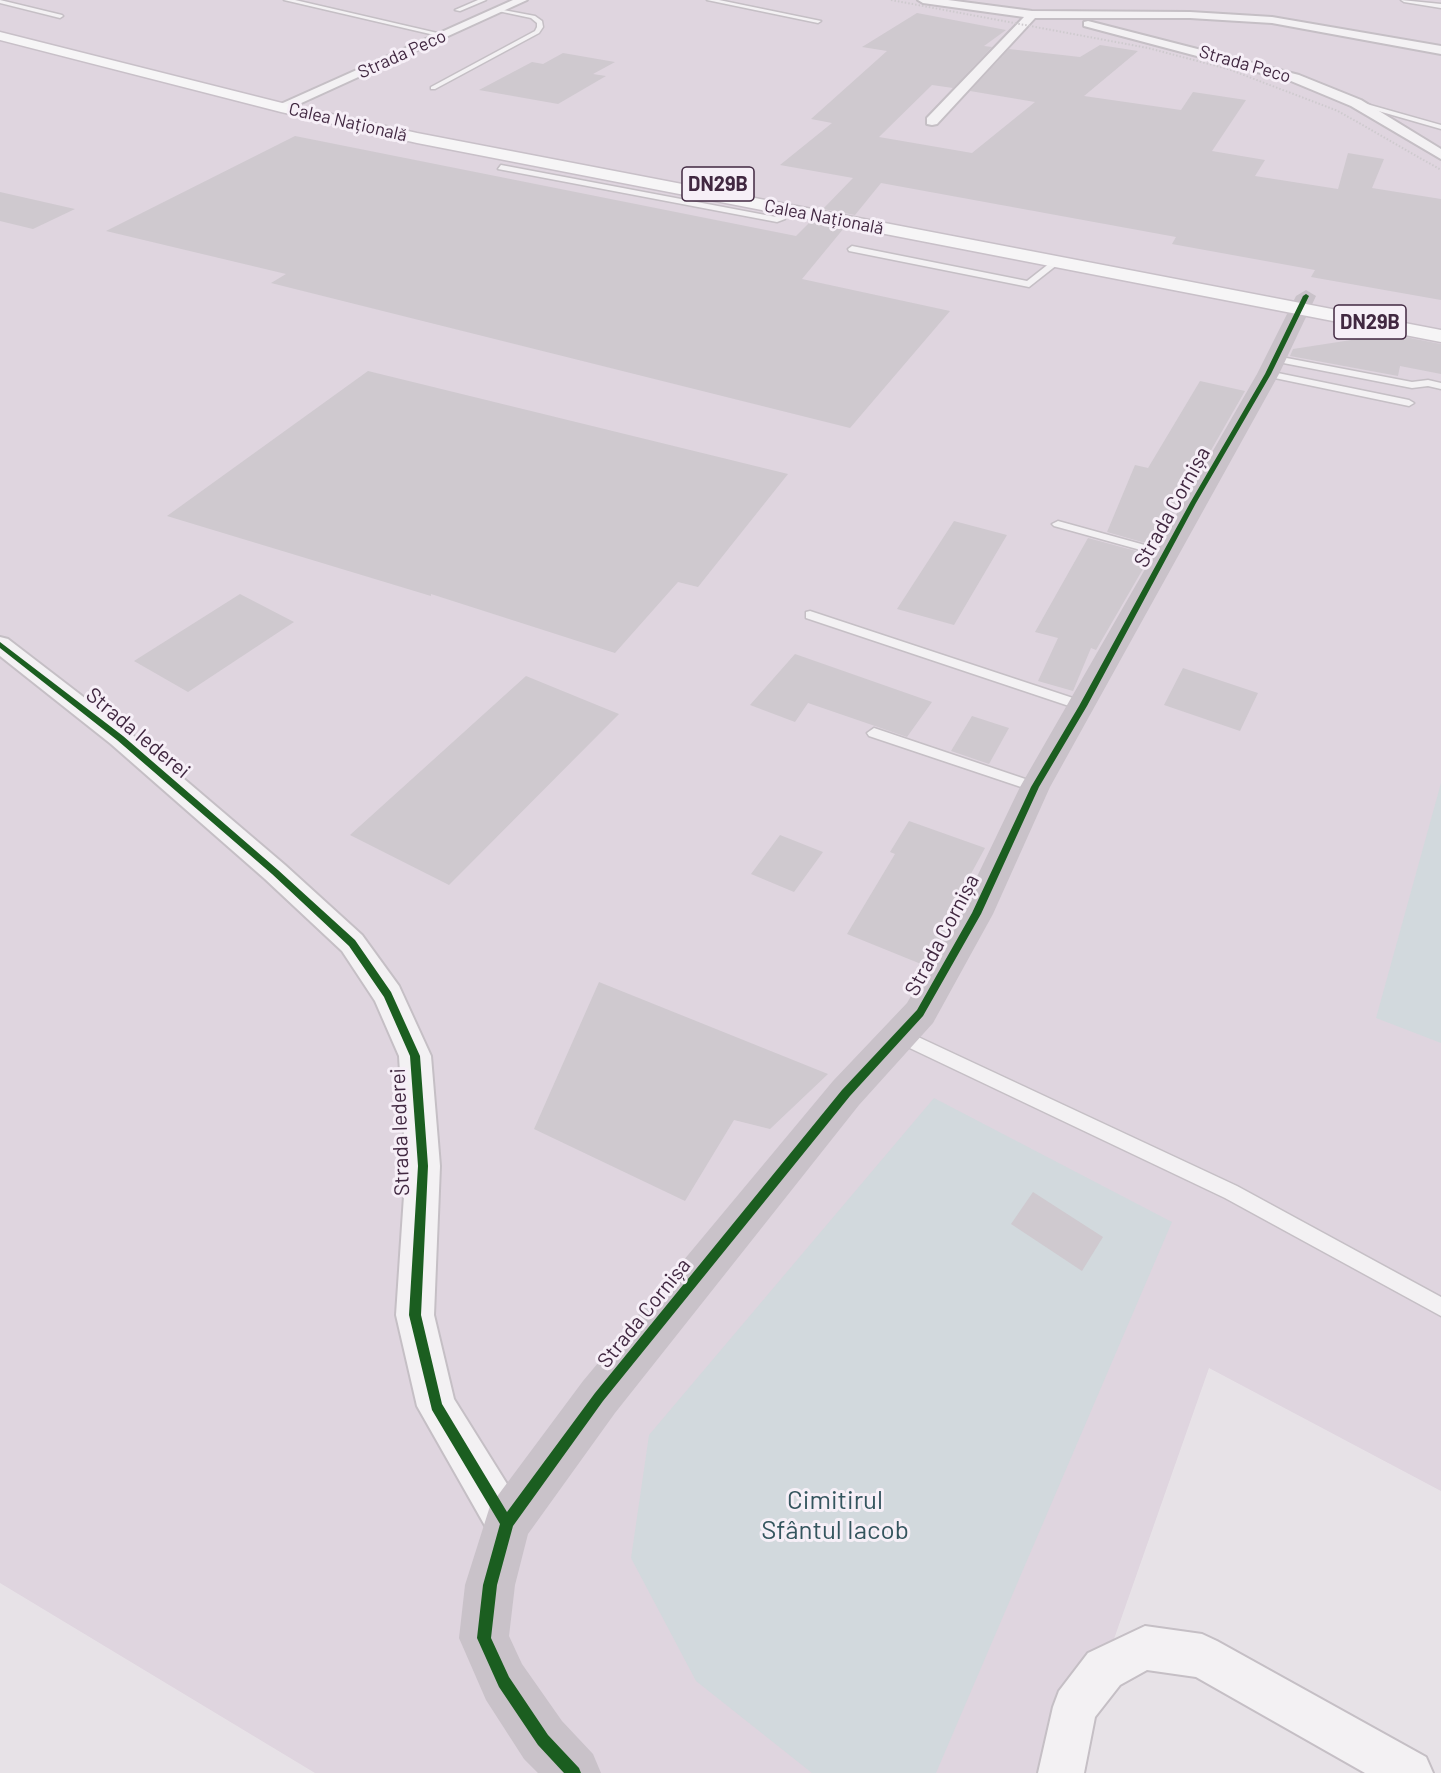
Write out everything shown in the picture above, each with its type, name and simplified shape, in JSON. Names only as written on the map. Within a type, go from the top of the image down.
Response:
[{"type":"main road","name":"Calea Națională","points":[[0,25],[298,100],[1303,302],[1441,336]]},
{"type":"main road","name":"Calea Națională","points":[[0,36],[281,107],[417,138],[1058,261],[1303,302],[1441,321]]},
{"type":"street","name":"Strada Peco","points":[[281,107],[443,35],[502,5],[522,0]]},
{"type":"street","name":"Strada Peco","points":[[923,0],[1033,14],[1183,47],[1295,78],[1356,104],[1441,155]]},
{"type":"street","name":"Strada Peco","points":[[1033,14],[1190,15],[1272,21],[1441,50]]},
{"type":"street","points":[[932,121],[1033,14]]},
{"type":"street","name":"Strada Cornișa","points":[[507,1523],[614,1378],[846,1094],[902,1036],[925,1004],[976,914],[1035,787],[1083,706],[1272,367],[1303,302]]},
{"type":"street","name":"Strada Iederei","points":[[0,644],[120,738],[275,872],[351,943],[388,995],[415,1056],[423,1166],[415,1315],[417,1326],[436,1406],[507,1523]]},
{"type":"street","points":[[507,1523],[490,1585],[484,1638],[504,1682],[543,1740],[574,1773]]},
{"type":"street","points":[[1061,1773],[1075,1707],[1104,1670],[1145,1648],[1202,1656],[1410,1773]]},
{"type":"lane","points":[[287,0],[443,35]]},
{"type":"lane","points":[[458,10],[483,0]]},
{"type":"lane","points":[[710,0],[818,21]]},
{"type":"lane","points":[[1404,0],[1441,6]]},
{"type":"lane","points":[[0,1],[60,16]]},
{"type":"lane","points":[[433,88],[537,32],[540,21],[502,5]]},
{"type":"lane","points":[[1356,104],[1441,127]]},
{"type":"lane","points":[[501,167],[777,220],[782,217],[785,210]]},
{"type":"lane","points":[[852,249],[1029,284],[1058,261]]},
{"type":"lane","points":[[1272,367],[1412,385],[1428,383],[1441,386]]},
{"type":"lane","points":[[1272,367],[1409,403]]},
{"type":"lane","points":[[1058,524],[1166,554]]},
{"type":"lane","points":[[810,615],[1083,706]]},
{"type":"lane","points":[[874,733],[1035,787]]},
{"type":"lane","points":[[902,1036],[1231,1192],[1441,1307]]},
{"type":"shaded area","points":[[0,0],[1441,0],[1441,1491],[1209,1368],[1067,1773],[315,1773],[0,1583]]},
{"type":"green space","points":[[1441,783],[1441,1043],[1376,1018]]},
{"type":"green space","name":"Cimitirul Sfântul Iacob","points":[[934,1098],[1172,1222],[936,1773],[812,1773],[696,1681],[631,1558],[649,1435]]},
{"type":"building","points":[[917,13],[1006,30],[984,46],[992,47],[953,88],[932,85],[879,137],[972,153],[1035,102],[970,91],[1009,49],[1080,57],[1100,45],[1138,51],[1084,96],[1181,110],[1193,92],[1246,100],[1212,151],[1265,160],[1255,176],[1338,189],[1348,153],[1384,159],[1372,188],[1441,199],[1441,300],[1311,277],[1315,270],[1172,244],[1176,237],[881,183],[855,215],[823,209],[853,178],[780,165],[832,123],[811,119],[887,51],[862,47]]},
{"type":"building","points":[[563,53],[615,62],[593,74],[606,76],[558,104],[479,90],[532,62],[543,64]]},
{"type":"building","points":[[295,136],[796,236],[810,222],[844,228],[802,279],[950,311],[850,428],[271,283],[286,274],[106,231]]},
{"type":"building","points":[[0,192],[75,209],[33,229],[0,221]]},
{"type":"building","points":[[1390,334],[1441,344],[1441,374],[1400,366],[1398,376],[1290,356],[1293,349]]},
{"type":"building","points":[[368,371],[788,474],[698,587],[678,582],[615,653],[431,594],[431,596],[167,516]]},
{"type":"building","points":[[1200,381],[1245,391],[1206,459],[1196,456],[1176,510],[1156,546],[1107,532],[1135,465],[1148,468]]},
{"type":"building","points":[[954,521],[1007,535],[954,625],[897,609]]},
{"type":"building","points":[[1088,538],[1151,555],[1096,650],[1091,648],[1073,691],[1038,681],[1058,638],[1035,632]]},
{"type":"building","points":[[240,594],[294,622],[188,692],[134,661]]},
{"type":"building","points":[[795,654],[932,702],[907,737],[808,703],[795,722],[750,705]]},
{"type":"building","points":[[1183,668],[1258,693],[1240,731],[1164,705]]},
{"type":"building","points":[[526,676],[619,714],[449,885],[350,835]]},
{"type":"building","points":[[972,716],[1009,728],[989,764],[951,751]]},
{"type":"building","points":[[909,821],[985,848],[943,925],[948,928],[926,966],[847,934],[895,854],[890,852]]},
{"type":"building","points":[[780,835],[823,852],[794,892],[751,874]]},
{"type":"building","points":[[599,982],[828,1074],[770,1129],[734,1120],[685,1201],[534,1129]]},
{"type":"building","points":[[1033,1192],[1103,1237],[1082,1271],[1011,1224]]},
{"type":"railway","points":[[891,0],[1148,48],[1228,69],[1338,111],[1441,170]]},
{"type":"cycle path","points":[[574,1773],[543,1740],[504,1682],[484,1638],[490,1585],[507,1523],[599,1397],[846,1093],[920,1013],[976,914],[1035,787],[1083,706],[1193,503],[1268,374],[1306,296]]},
{"type":"cycle path","points":[[0,644],[120,738],[275,872],[352,943],[388,995],[415,1056],[423,1166],[415,1315],[436,1406],[507,1523]]}]
